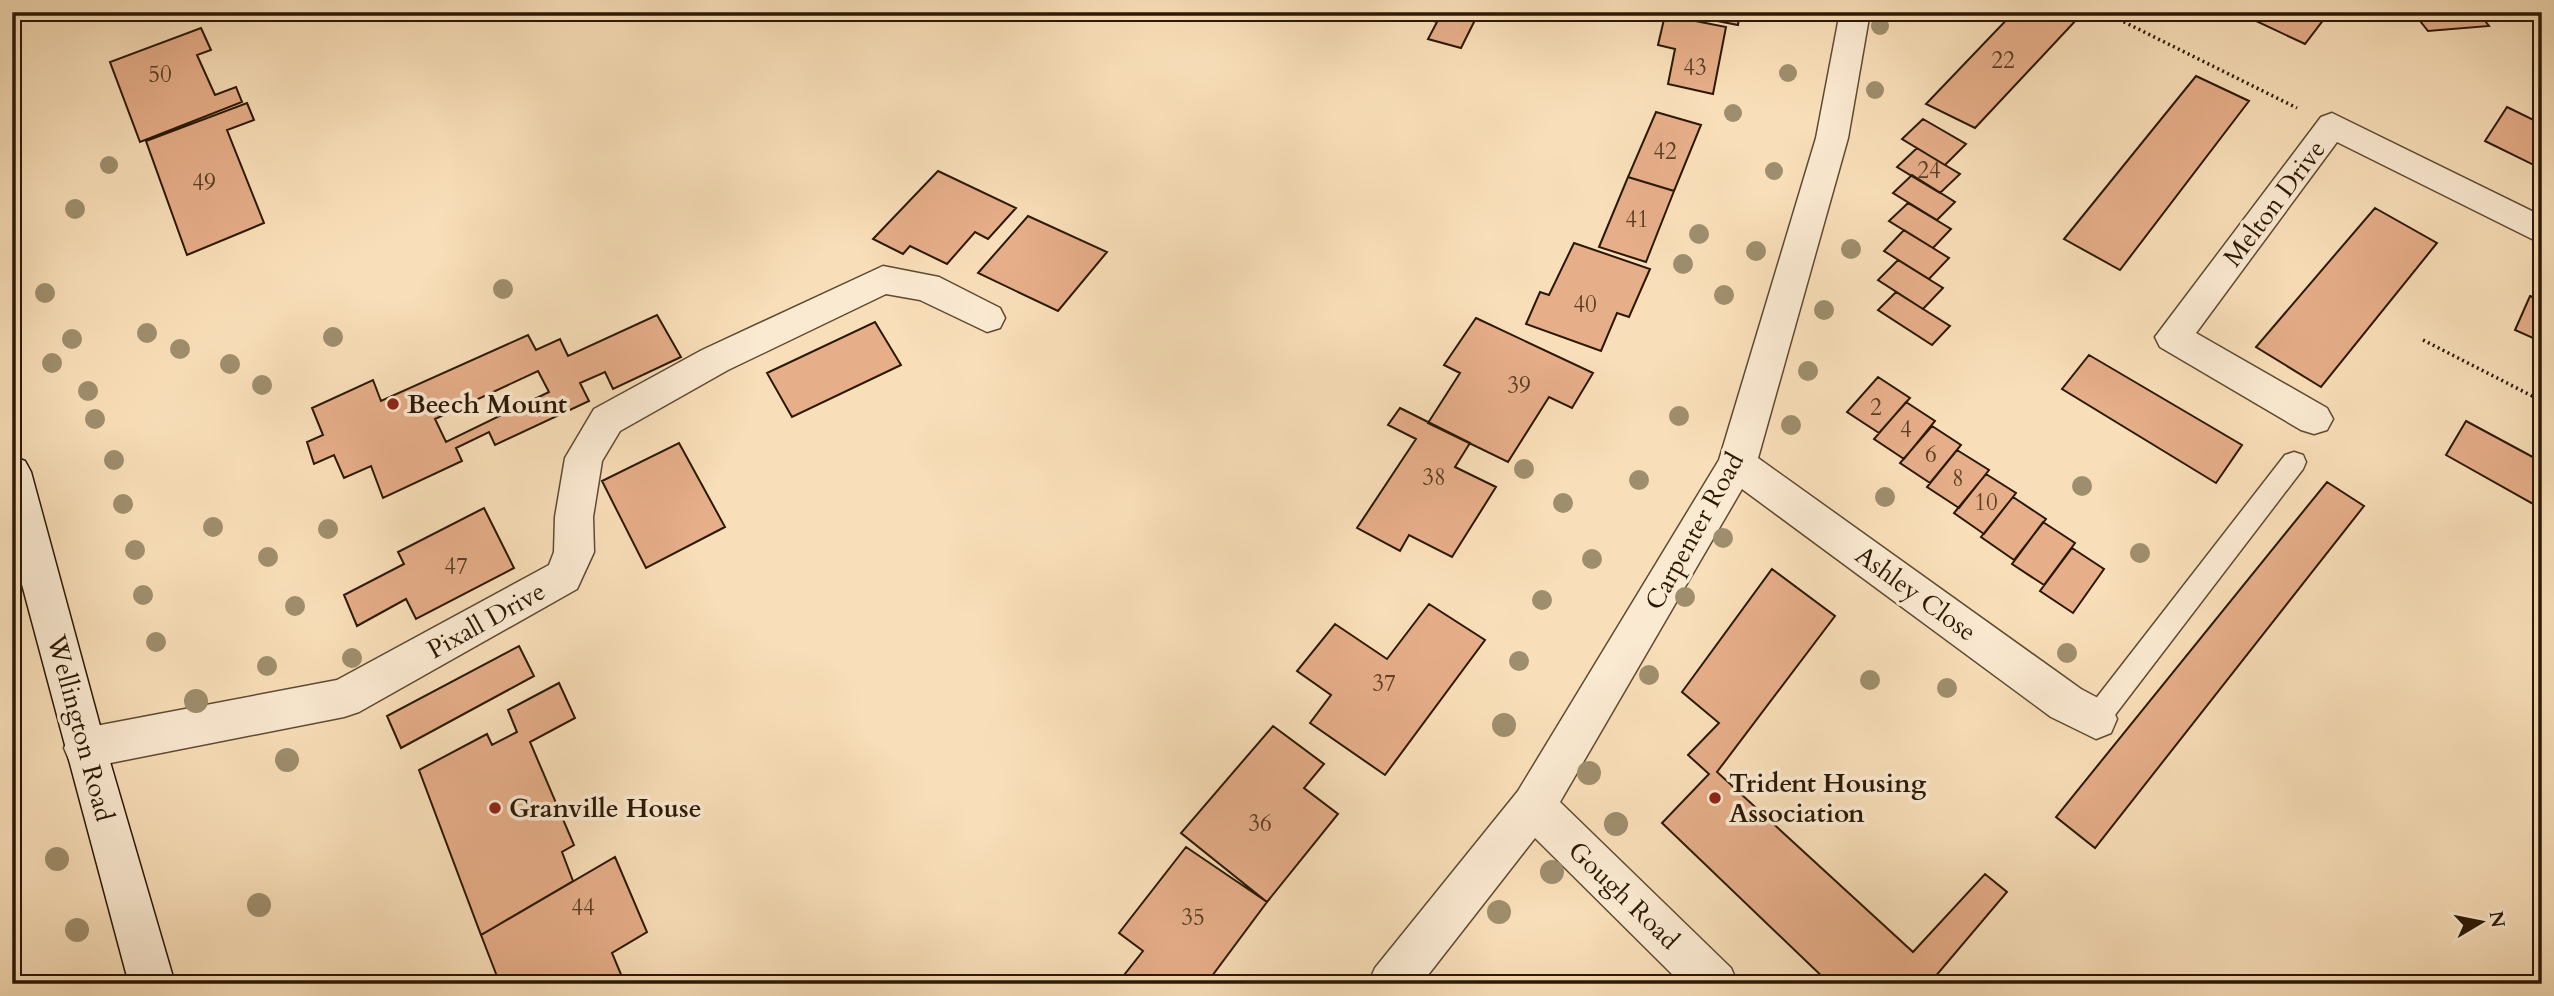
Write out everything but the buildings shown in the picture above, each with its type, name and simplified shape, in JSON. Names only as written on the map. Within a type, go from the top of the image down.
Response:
[{"type":"street","name":"Carpenter Road","points":[[1391,984],[1533,806],[1737,464],[1832,138],[1855,12]]},
{"type":"street","name":"Melton Drive","points":[[2314,419],[2173,337],[2332,125],[2542,231]]},
{"type":"street","name":"Pixall Drive","points":[[85,748],[344,698],[543,589],[563,576],[575,552],[574,517],[584,457],[607,420],[715,360],[883,280],[927,286],[988,318]]},
{"type":"street","name":"Ashley Close","points":[[1737,464],[2066,703],[2096,719]]},
{"type":"street","name":"Wellington Road","points":[[12,472],[85,748],[152,984]]},
{"type":"street","name":"Gough Road","points":[[1533,806],[1715,984]]},
{"type":"lane","points":[[2096,719],[2294,462]]},
{"type":"path","points":[[2104,12],[2332,125]]},
{"type":"path","points":[[2423,340],[2542,401]]},
{"type":"place","name":"Beech Mount","points":[[393,404]]},
{"type":"place","name":"Trident Housing Association","points":[[1715,798]]},
{"type":"place","name":"Granville House","points":[[495,808]]}]
